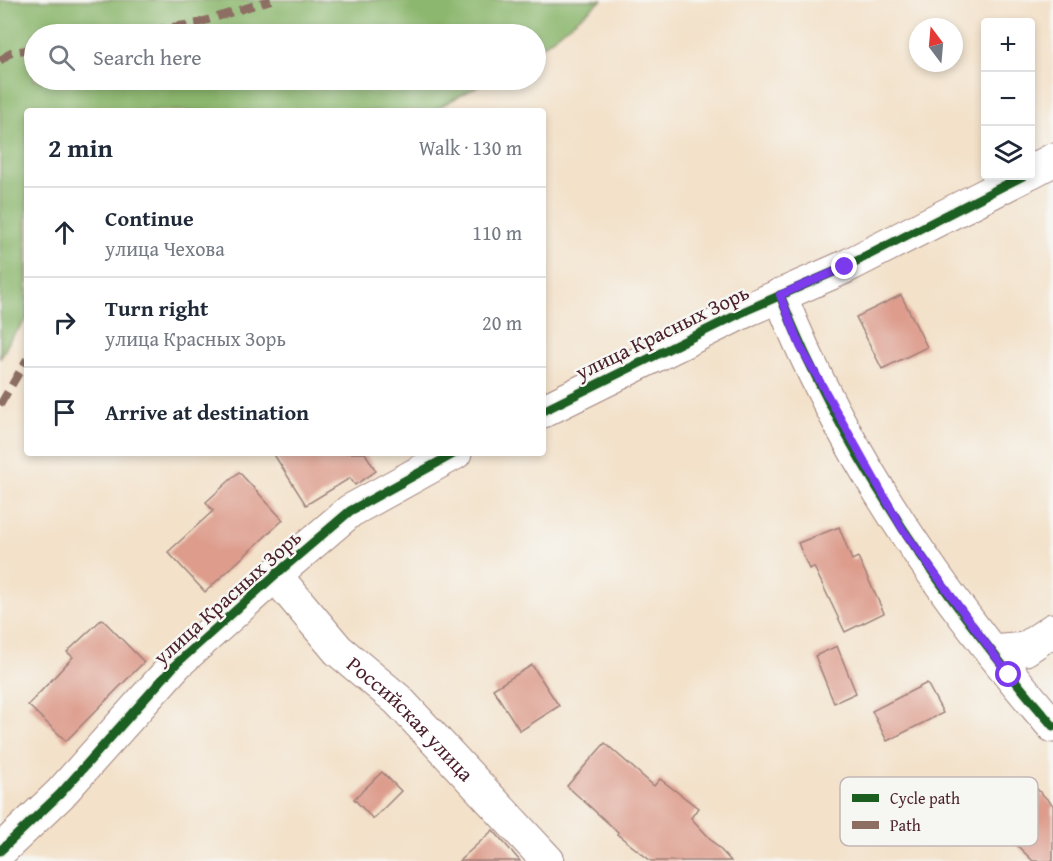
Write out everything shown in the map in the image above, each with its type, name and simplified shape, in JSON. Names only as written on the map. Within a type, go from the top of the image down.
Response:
[{"type":"street","points":[[1035,169],[1053,160]]},
{"type":"street","name":"улица Красных Зорь","points":[[546,410],[780,295],[845,267],[1015,180]]},
{"type":"street","points":[[780,295],[800,346],[903,530],[992,652],[1053,726]]},
{"type":"street","name":"улица Красных Зорь","points":[[0,851],[68,786],[176,664],[275,575],[351,511],[450,456]]},
{"type":"street","name":"Российская улица","points":[[275,575],[338,650],[398,700],[548,861]]},
{"type":"street","points":[[992,652],[1025,649],[1053,630]]},
{"type":"green space","points":[[0,0],[602,0],[546,43],[546,24],[24,24],[24,90],[471,90],[438,108],[24,108],[24,323],[11,338],[0,359]]},
{"type":"building","points":[[901,295],[927,347],[882,369],[856,317]]},
{"type":"building","points":[[275,456],[367,456],[376,471],[355,485],[350,478],[306,505]]},
{"type":"building","points":[[239,472],[283,520],[205,592],[168,552],[213,511],[206,502]]},
{"type":"building","points":[[839,527],[852,560],[858,557],[884,613],[845,632],[814,567],[809,569],[798,543]]},
{"type":"building","points":[[102,619],[144,662],[66,741],[28,705],[73,657],[67,652]]},
{"type":"building","points":[[837,646],[856,693],[834,703],[815,656]]},
{"type":"building","points":[[532,665],[559,706],[520,731],[493,689]]},
{"type":"building","points":[[927,683],[943,713],[887,741],[872,711]]},
{"type":"building","points":[[605,743],[654,786],[660,779],[698,808],[691,818],[731,861],[651,861],[617,834],[618,832],[567,786]]},
{"type":"building","points":[[382,772],[401,791],[373,819],[354,799]]},
{"type":"building","points":[[1038,790],[1053,805],[1053,861],[1033,861],[1018,846],[1038,846]]},
{"type":"building","points":[[493,830],[520,861],[459,861]]},
{"type":"marked path","points":[[192,24],[271,0]]},
{"type":"marked path","points":[[0,61],[11,52],[24,50]]},
{"type":"marked path","points":[[0,405],[24,364]]},
{"type":"cycle path","points":[[546,410],[747,310],[845,267],[1015,180]]},
{"type":"cycle path","points":[[780,295],[833,411],[864,467],[898,521],[972,626],[1053,726]]},
{"type":"cycle path","points":[[0,851],[60,794],[176,664],[275,575],[350,511],[450,456]]},
{"type":"route","points":[[845,267],[780,295],[800,346],[846,432],[903,530],[1009,675]]}]
